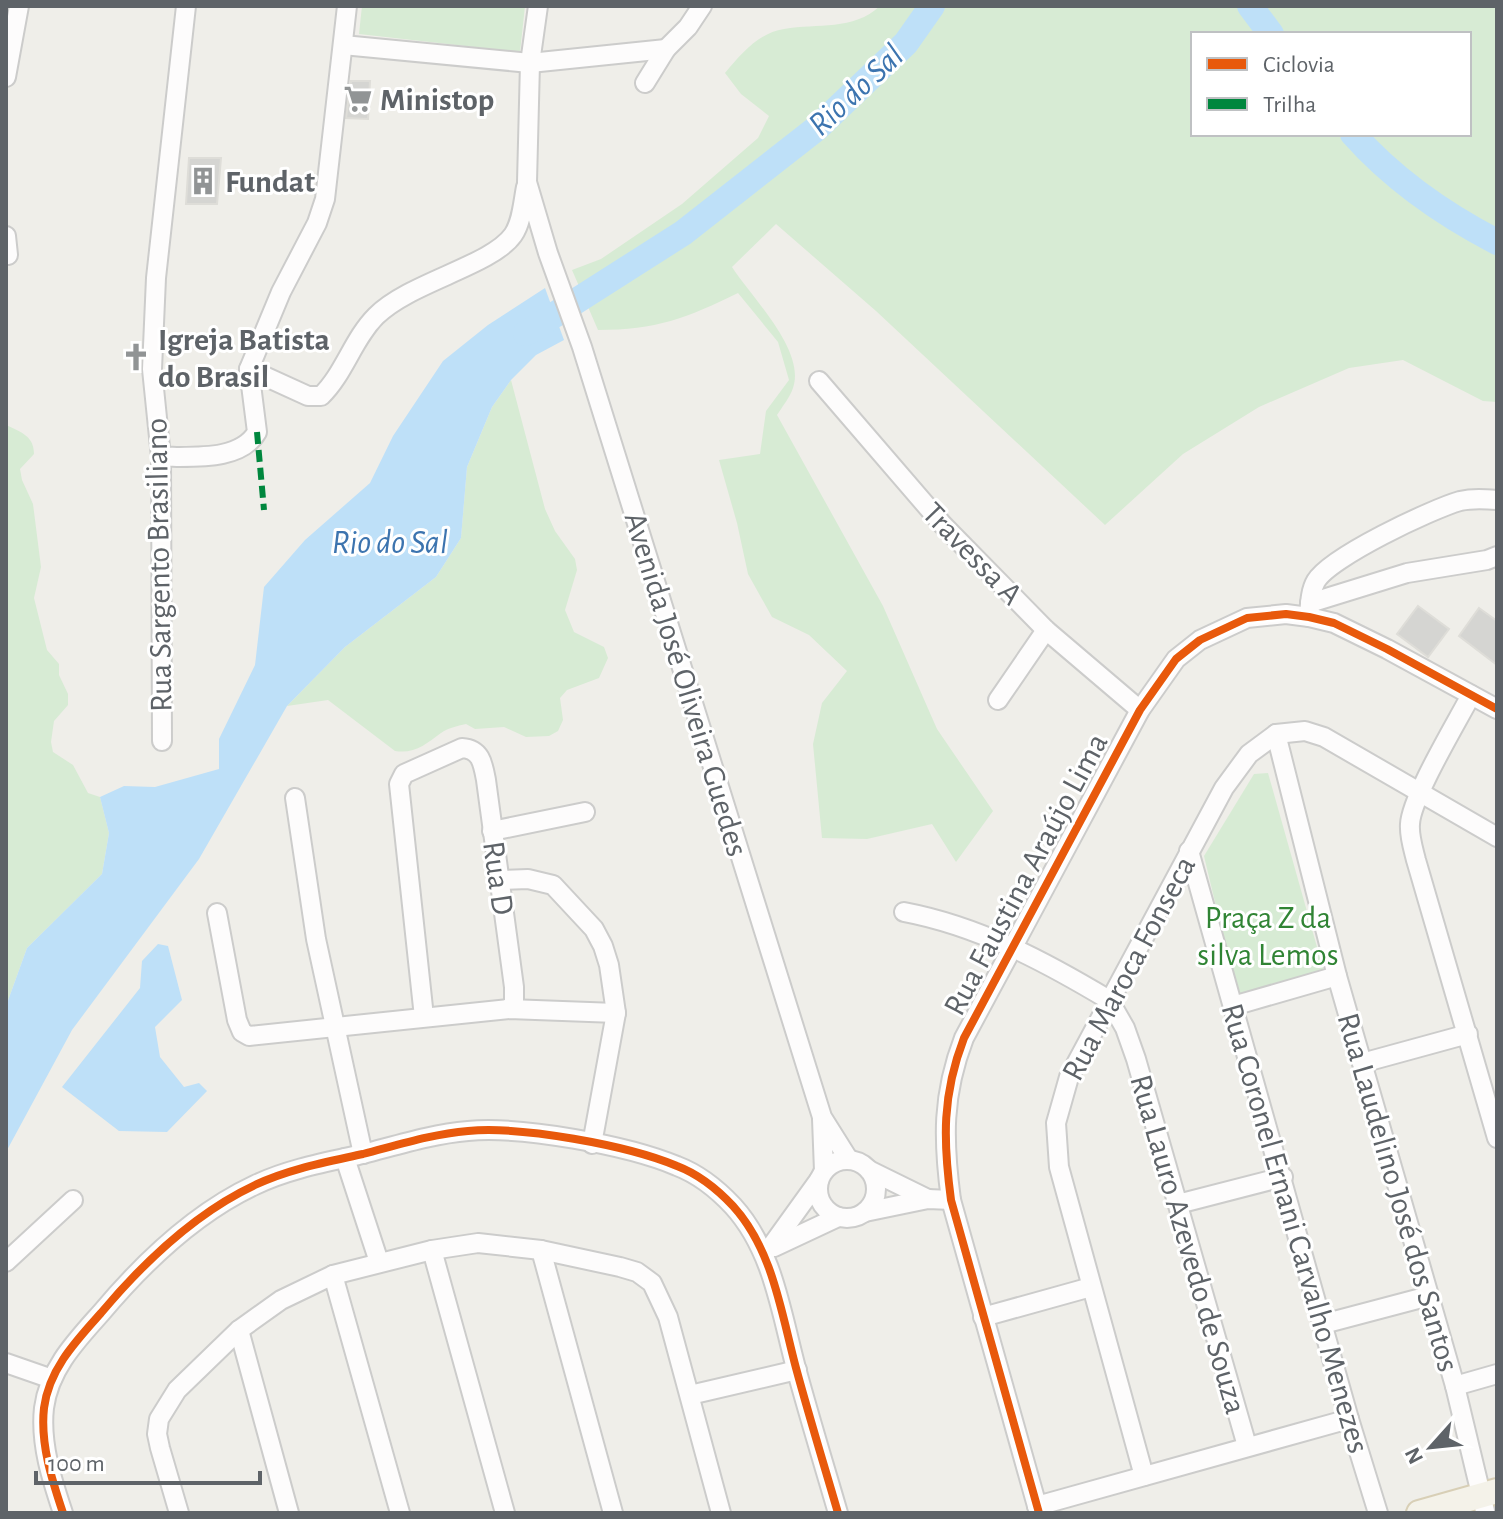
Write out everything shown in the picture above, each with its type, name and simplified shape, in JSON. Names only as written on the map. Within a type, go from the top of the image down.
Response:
[{"type":"main road","points":[[1419,1513],[1488,1504]]},
{"type":"street","points":[[6,77],[10,33],[19,6]]},
{"type":"street","name":"Rua Sargento Brasiliano","points":[[162,741],[161,457],[152,369],[156,278],[186,6]]},
{"type":"street","points":[[161,457],[222,453],[243,447],[251,442],[257,432],[249,369],[281,292],[317,223],[325,199],[347,6]]},
{"type":"street","points":[[249,369],[308,396],[321,396],[376,316],[401,297],[476,260],[511,237],[520,216],[527,182],[530,63],[538,6]]},
{"type":"street","points":[[645,83],[666,49],[688,27],[702,6]]},
{"type":"street","points":[[343,45],[530,63],[666,49]]},
{"type":"street","name":"Avenida José Oliveira Guedes","points":[[527,182],[548,253],[582,347],[822,1117],[849,1160]]},
{"type":"street","points":[[6,236],[8,255]]},
{"type":"street","name":"Travessa A","points":[[819,381],[943,525],[1046,630],[1140,710]]},
{"type":"street","points":[[1310,610],[1319,577],[1346,555],[1457,502],[1480,498],[1497,500]]},
{"type":"street","points":[[1310,610],[1407,573],[1494,561]]},
{"type":"street","name":"Rua Faustina Araújo Lima","points":[[1038,1509],[951,1200],[944,1150],[952,1075],[964,1038],[1140,710],[1176,659],[1213,632],[1247,618],[1310,610],[1497,709]]},
{"type":"street","points":[[998,700],[1046,630]]},
{"type":"street","points":[[1471,695],[1411,812],[1411,842],[1493,1110],[1497,1138]]},
{"type":"street","points":[[1276,734],[1305,731],[1324,737],[1497,837]]},
{"type":"street","name":"Rua Maroca Fonseca","points":[[1144,1476],[1059,1167],[1056,1123],[1069,1077],[1189,851],[1238,768],[1249,754],[1276,734]]},
{"type":"street","name":"Rua Laudelino José dos Santos","points":[[1276,734],[1337,976],[1488,1504]]},
{"type":"street","name":"Rua D","points":[[424,1017],[399,788],[404,774],[457,750],[472,749],[483,765],[515,1001],[509,1009]]},
{"type":"street","points":[[295,798],[313,923],[336,1029],[354,1156],[379,1262]]},
{"type":"street","points":[[492,831],[585,812]]},
{"type":"street","name":"Rua Coronel Ernani Carvalho Menezes","points":[[1189,851],[1378,1513]]},
{"type":"street","points":[[500,880],[528,879],[549,883],[591,925],[603,946],[616,1013],[592,1144]]},
{"type":"street","points":[[904,912],[951,923],[1014,948],[1109,1000]]},
{"type":"street","points":[[217,913],[237,1020],[245,1035],[336,1029],[509,1009],[616,1013]]},
{"type":"street","points":[[1233,1006],[1337,976]]},
{"type":"street","name":"Rua Lauro Azevedo de Souza","points":[[1109,1000],[1125,1028],[1136,1059],[1247,1446]]},
{"type":"street","points":[[1362,1063],[1468,1034]]},
{"type":"street","name":"Avenida José Oliveira Guedes","points":[[821,1175],[822,1117]]},
{"type":"street","points":[[63,1513],[49,1467],[44,1432],[44,1409],[52,1379],[62,1360],[118,1293],[179,1234],[255,1185],[354,1156],[468,1131],[509,1130],[634,1152],[679,1166],[703,1180],[734,1207],[767,1250],[838,1513]]},
{"type":"street","points":[[767,1250],[831,1164],[849,1160],[859,1162],[928,1199]]},
{"type":"street","points":[[865,1212],[871,1205],[876,1188],[869,1170]]},
{"type":"street","points":[[821,1175],[819,1198],[823,1206],[838,1217],[847,1219],[865,1212],[928,1199],[951,1200]]},
{"type":"street","points":[[1178,1204],[1283,1177]]},
{"type":"street","points":[[6,1262],[73,1200]]},
{"type":"street","points":[[767,1250],[838,1217]]},
{"type":"street","points":[[179,1513],[157,1434],[159,1419],[177,1390],[239,1330],[281,1300],[333,1275],[432,1250],[478,1243],[541,1250],[620,1267],[637,1272],[652,1283],[668,1317],[721,1513]]},
{"type":"street","points":[[432,1250],[505,1513]]},
{"type":"street","points":[[541,1250],[613,1513]]},
{"type":"street","points":[[333,1275],[400,1513]]},
{"type":"street","points":[[983,1317],[1091,1287]]},
{"type":"street","points":[[1323,1324],[1429,1296]]},
{"type":"street","points":[[239,1330],[289,1513]]},
{"type":"street","points":[[6,1363],[52,1379]]},
{"type":"street","points":[[690,1395],[797,1370]]},
{"type":"street","points":[[1455,1386],[1497,1374]]},
{"type":"street","points":[[1038,1509],[1247,1446],[1349,1419]]},
{"type":"green space","points":[[362,6],[525,6],[520,52],[359,34]]},
{"type":"green space","points":[[880,6],[1497,6],[1497,402],[1483,401],[1403,360],[1349,368],[1259,407],[1183,454],[1105,525],[876,311],[776,224],[732,267],[774,324],[792,357],[795,373],[793,388],[777,415],[883,606],[937,729],[993,811],[956,862],[932,824],[867,839],[822,838],[813,744],[822,703],[847,671],[809,635],[772,617],[748,574],[719,460],[760,454],[766,411],[789,380],[778,342],[738,293],[671,321],[637,328],[598,330],[572,270],[601,259],[682,204],[758,138],[769,116],[741,94],[725,73],[751,45],[775,31],[835,25],[858,19]]},
{"type":"green space","points":[[511,380],[545,509],[555,531],[575,559],[577,570],[565,610],[574,632],[604,647],[608,658],[599,678],[567,690],[560,698],[563,720],[558,731],[549,736],[526,737],[504,727],[475,729],[466,724],[447,730],[409,751],[395,751],[328,700],[287,706],[345,647],[436,577],[461,538],[467,467],[492,407]]},
{"type":"green space","points":[[6,425],[26,435],[32,443],[34,454],[20,469],[33,504],[41,567],[34,598],[47,650],[59,664],[59,675],[68,694],[68,705],[54,721],[53,752],[73,765],[88,793],[100,797],[109,833],[102,874],[27,948],[6,1006]]},
{"type":"green space","name":"Praça Z da silva Lemos","points":[[1268,773],[1324,972],[1238,998],[1204,856],[1254,774]]},
{"type":"water","name":"Rio do Sal","points":[[545,288],[564,340],[536,355],[511,380],[492,407],[467,467],[461,538],[436,577],[345,647],[287,706],[199,859],[72,1030],[6,1152],[6,1006],[27,948],[102,874],[109,833],[100,797],[124,786],[155,787],[219,769],[219,739],[255,665],[264,587],[305,540],[370,483],[393,436],[443,361],[488,325]]},
{"type":"water","points":[[158,944],[168,946],[182,1000],[155,1027],[160,1057],[184,1087],[199,1083],[207,1091],[167,1132],[119,1131],[62,1087],[140,988],[142,961]]},
{"type":"building","name":"Ministop","points":[[351,81],[370,81],[368,119],[346,118]]},
{"type":"building","name":"Fundat","points":[[189,158],[221,158],[217,204],[186,204]]},
{"type":"building","points":[[1418,606],[1449,629],[1428,657],[1397,634]]},
{"type":"building","points":[[1479,608],[1497,621],[1497,665],[1459,636]]},
{"type":"waterway","name":"Rio do Sal","points":[[526,333],[683,233],[817,128],[906,43],[932,6]]},
{"type":"waterway","name":"Rio do Sal","points":[[1250,6],[1270,32]]},
{"type":"waterway","name":"Rio do Sal","points":[[1355,136],[1420,194],[1497,242]]},
{"type":"marked path","points":[[257,432],[264,510]]},
{"type":"cycle path","points":[[1039,1513],[951,1200],[946,1137],[948,1098],[964,1038],[1140,710],[1176,659],[1200,640],[1247,618],[1286,614],[1334,623],[1497,709]]},
{"type":"cycle path","points":[[63,1513],[45,1448],[44,1408],[52,1381],[65,1356],[82,1334],[134,1276],[171,1241],[233,1196],[281,1175],[428,1137],[490,1130],[574,1139],[656,1158],[700,1178],[733,1206],[758,1242],[774,1282],[838,1513]]},
{"type":"place","name":"Ministop","points":[[358,99]]},
{"type":"place","name":"Fundat","points":[[203,181]]},
{"type":"place","name":"Igreja Batista do Brasil","points":[[136,357]]}]
